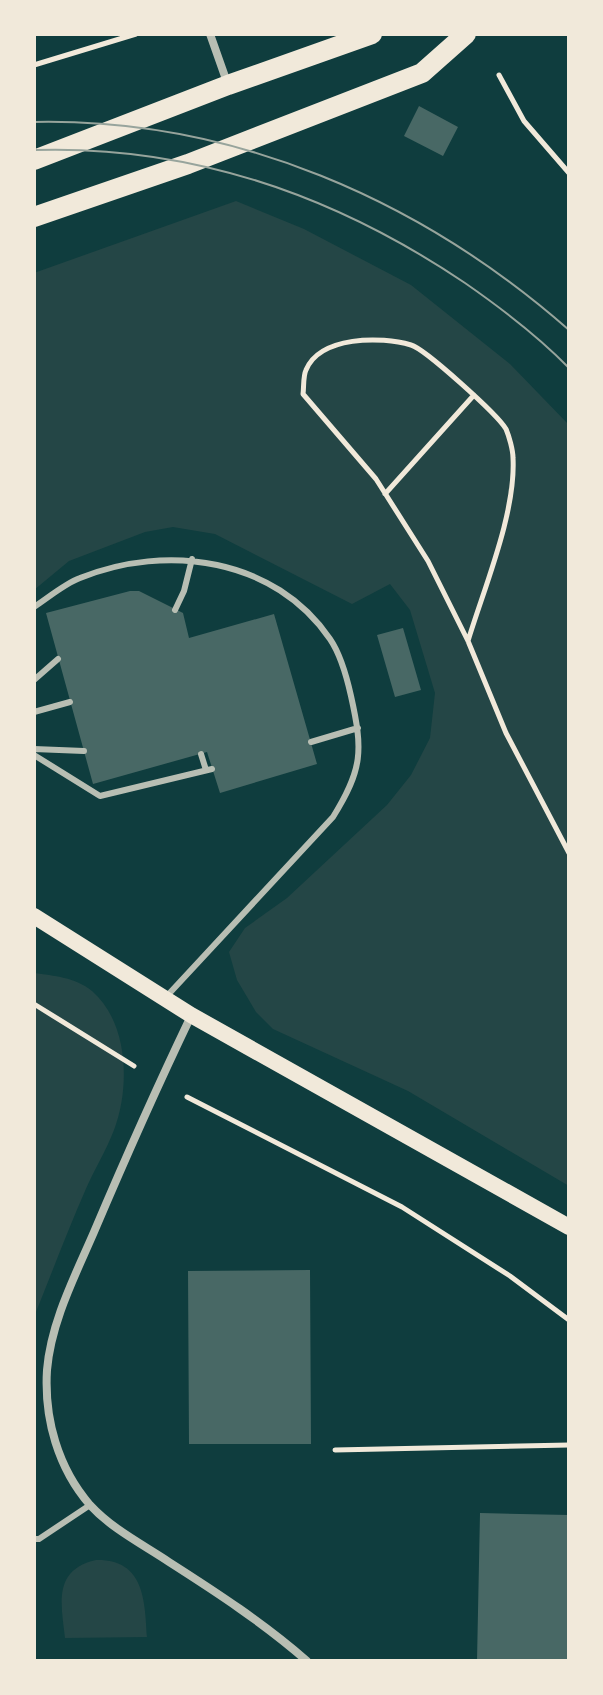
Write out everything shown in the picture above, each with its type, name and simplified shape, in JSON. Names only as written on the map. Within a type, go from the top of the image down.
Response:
[{"type":"main road","points":[[34,160],[228,85],[372,34]]},
{"type":"main road","points":[[34,217],[188,164],[422,73],[466,34]]},
{"type":"main road","points":[[34,916],[191,1015],[569,1227]]},
{"type":"street","points":[[210,34],[228,85]]},
{"type":"street","points":[[191,1015],[68,1292],[51,1347],[47,1394],[54,1440],[73,1481],[90,1505],[109,1523],[224,1599],[307,1661]]},
{"type":"lane","points":[[34,607],[76,579],[111,567],[156,559],[192,559],[231,568],[279,590],[310,613],[332,642],[347,679],[360,752],[348,792],[333,817],[165,998]]},
{"type":"lane","points":[[175,610],[184,591],[192,559]]},
{"type":"lane","points":[[34,680],[58,659]]},
{"type":"lane","points":[[34,712],[70,702]]},
{"type":"lane","points":[[311,742],[358,728]]},
{"type":"lane","points":[[34,752],[84,751]]},
{"type":"lane","points":[[34,752],[100,796],[209,770],[201,754]]},
{"type":"lane","points":[[34,1539],[39,1539],[90,1505]]},
{"type":"path","points":[[34,65],[136,34]]},
{"type":"path","points":[[499,75],[524,121],[569,173]]},
{"type":"path","points":[[468,641],[506,519],[512,488],[514,456],[506,429],[474,395],[413,345],[346,341],[320,352],[306,370],[303,394],[376,479],[428,561],[468,641],[506,733],[569,853]]},
{"type":"path","points":[[385,494],[474,395]]},
{"type":"path","points":[[34,1004],[159,1082],[402,1207],[510,1276],[569,1320]]},
{"type":"path","points":[[335,1450],[569,1445]]},
{"type":"shaded area","points":[[236,201],[304,229],[411,285],[510,364],[569,425],[569,1186],[408,1091],[273,1029],[256,1012],[237,980],[229,952],[245,928],[287,898],[387,805],[411,775],[430,738],[435,693],[410,610],[390,584],[352,604],[215,534],[173,527],[145,532],[69,561],[34,590],[34,273]]},
{"type":"shaded area","points":[[34,973],[79,983],[104,1004],[119,1038],[124,1076],[123,1095],[114,1130],[78,1206],[34,1317]]},
{"type":"shaded area","points":[[96,1560],[124,1566],[133,1574],[143,1596],[147,1637],[65,1638],[62,1601],[66,1580],[72,1571]]},
{"type":"building","points":[[419,106],[458,127],[443,156],[404,136]]},
{"type":"building","points":[[139,591],[183,613],[189,638],[274,614],[317,764],[220,793],[207,752],[93,784],[46,613]]},
{"type":"building","points":[[403,628],[421,690],[395,697],[377,635]]},
{"type":"building","points":[[310,1270],[311,1444],[189,1444],[188,1271]]},
{"type":"building","points":[[480,1513],[569,1515],[569,1661],[477,1661]]},
{"type":"tram line","points":[[34,122],[108,124],[181,135],[252,152],[321,176],[387,206],[451,242],[512,284],[569,330]]},
{"type":"tram line","points":[[34,150],[149,156],[260,182],[313,201],[416,252],[465,283],[519,323],[569,368]]}]
